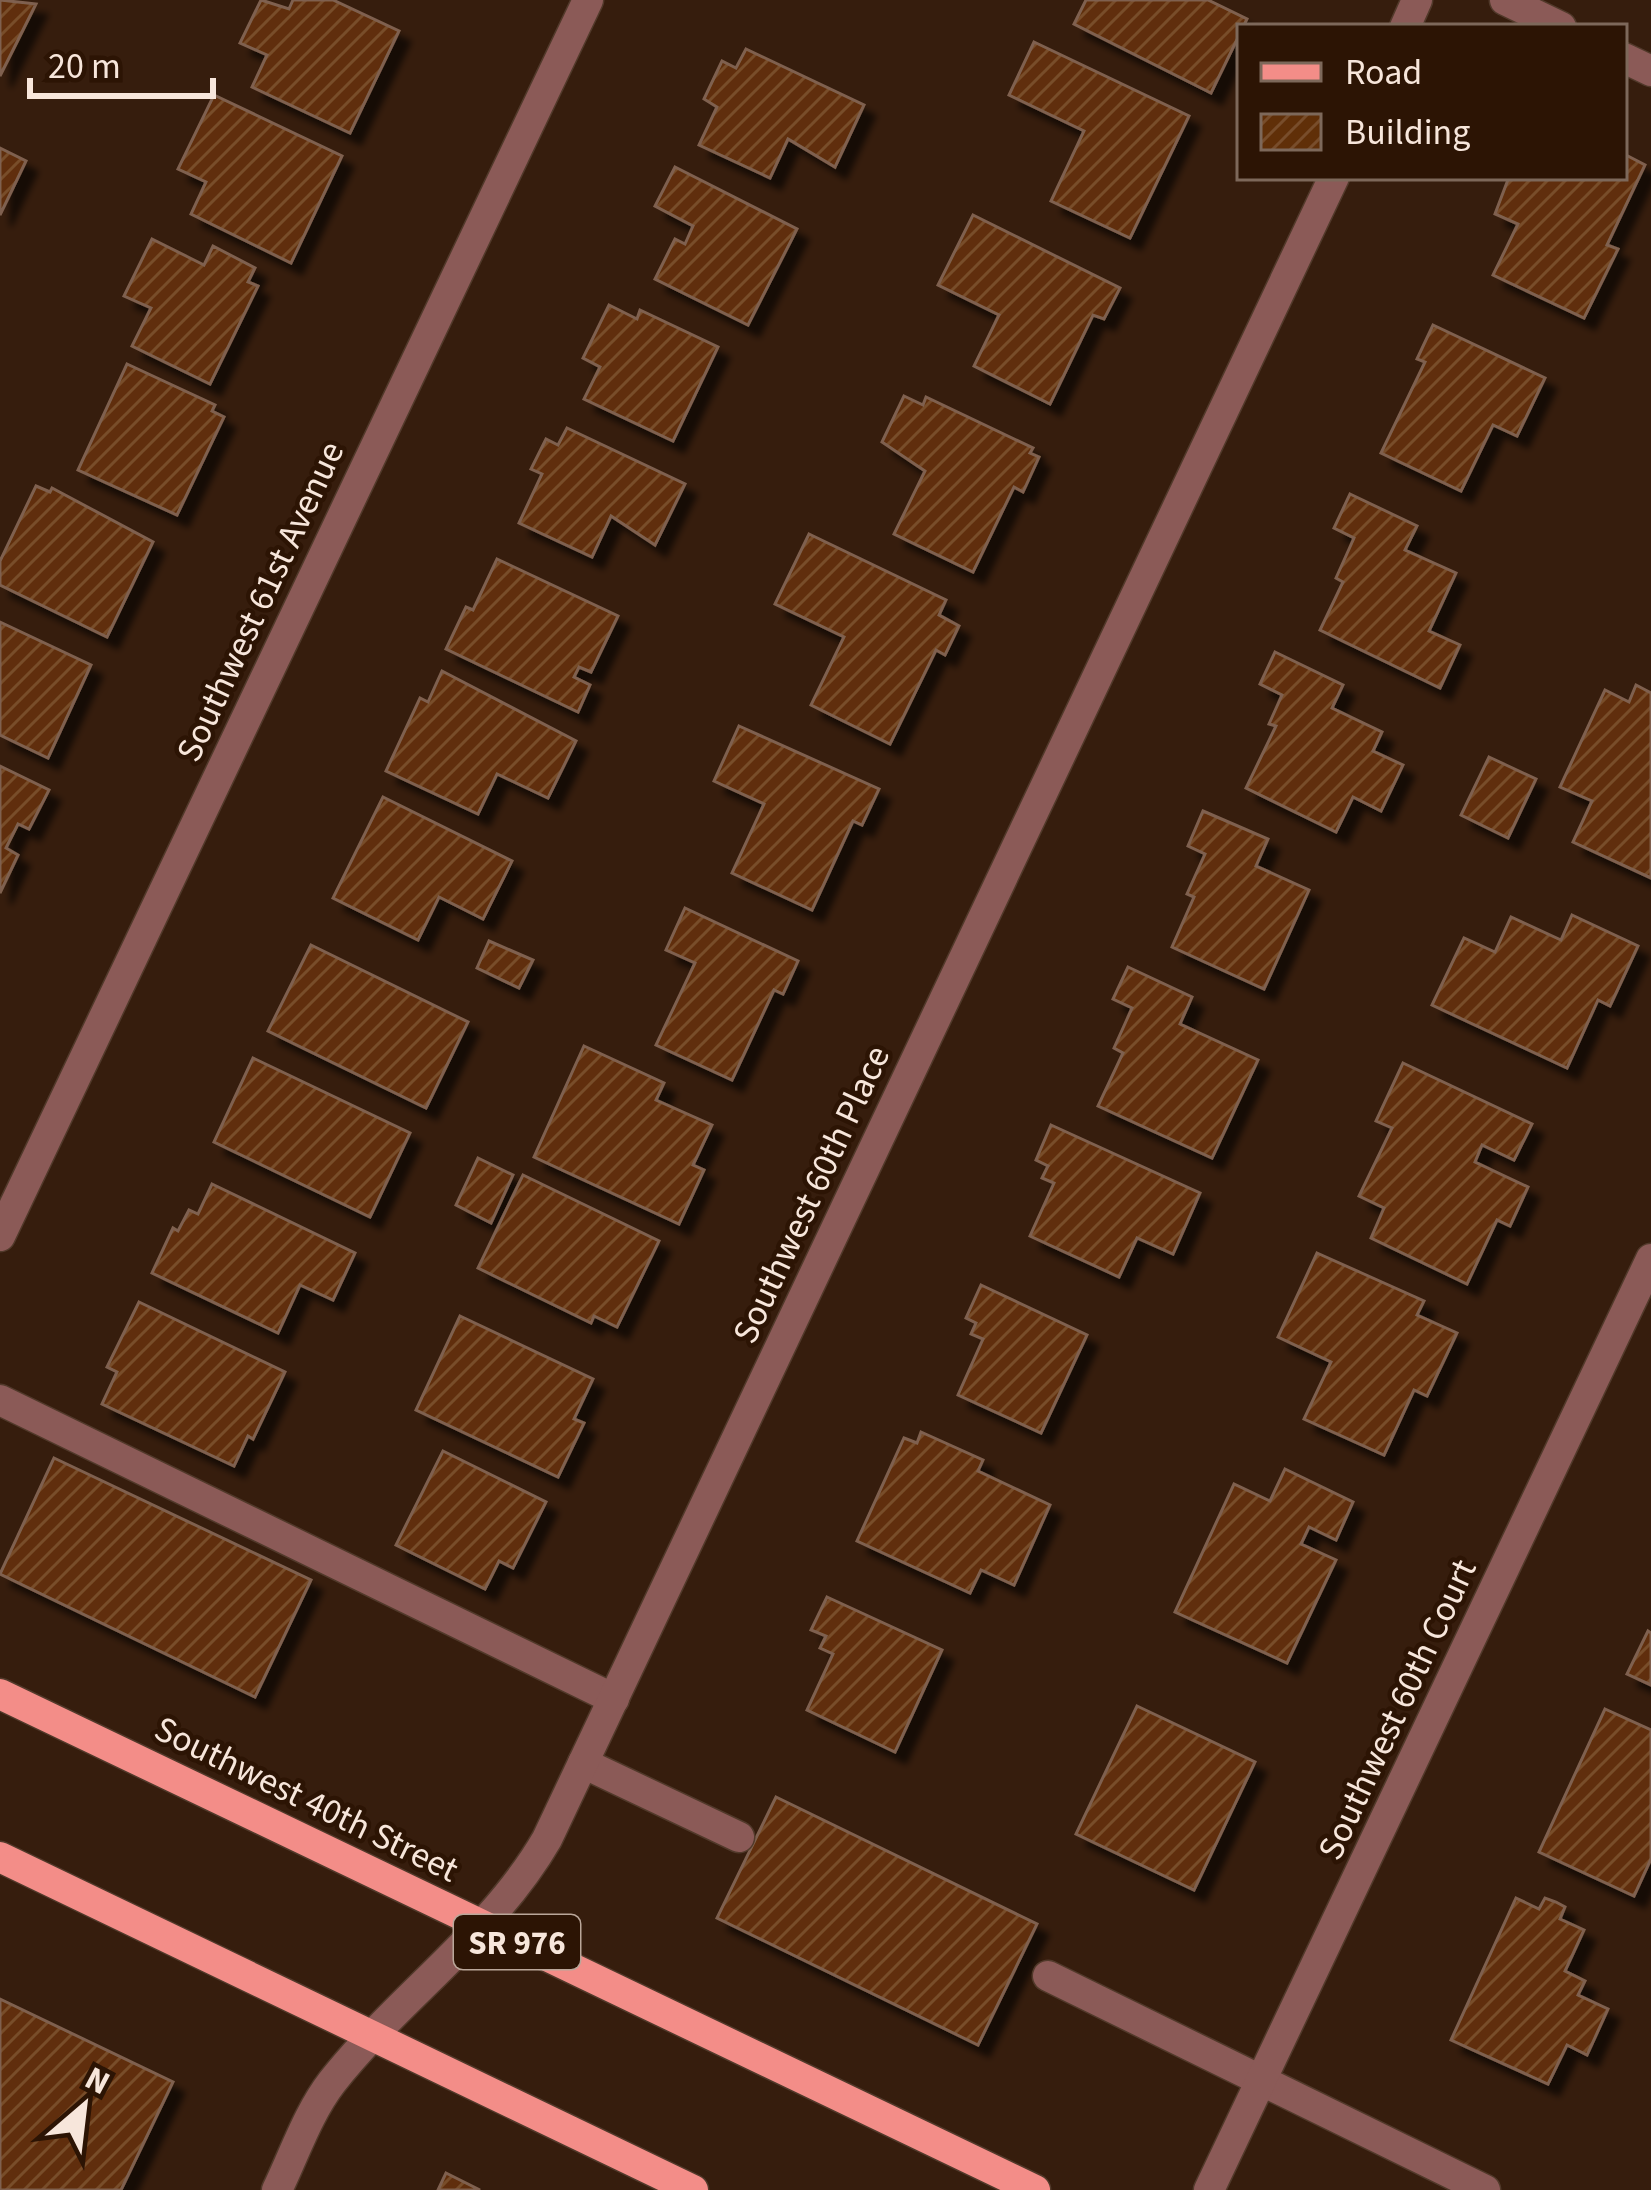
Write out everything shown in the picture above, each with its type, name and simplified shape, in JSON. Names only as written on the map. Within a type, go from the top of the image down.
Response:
[{"type":"main road","name":"Southwest 40th Street","points":[[0,1694],[1035,2190]]},
{"type":"main road","points":[[0,1857],[693,2190]]},
{"type":"street","name":"Southwest 61st Avenue","points":[[0,1236],[588,0]]},
{"type":"street","points":[[1505,0],[1555,24]]},
{"type":"street","name":"Southwest 60th Place","points":[[277,2190],[328,2088],[371,2036],[484,1926],[533,1863],[1333,180]]},
{"type":"street","name":"Southwest 60th Court","points":[[1209,2190],[1651,1259]]},
{"type":"street","points":[[0,1400],[614,1700]]},
{"type":"street","points":[[583,1763],[739,1837]]},
{"type":"street","points":[[1048,1976],[1485,2190]]},
{"type":"building","points":[[0,0],[36,4],[0,76]]},
{"type":"building","points":[[261,0],[289,9],[293,0],[333,0],[399,31],[350,133],[252,87],[267,55],[240,43]]},
{"type":"building","points":[[1086,0],[1208,0],[1247,19],[1237,24],[1237,40],[1211,93],[1074,24]]},
{"type":"building","points":[[1034,42],[1189,116],[1130,238],[1051,201],[1084,131],[1009,95]]},
{"type":"building","points":[[746,49],[864,105],[835,167],[788,139],[770,178],[699,145],[717,107],[704,99],[722,61],[736,68]]},
{"type":"building","points":[[214,95],[342,156],[291,263],[191,214],[206,182],[178,169]]},
{"type":"building","points":[[0,148],[26,161],[0,215]]},
{"type":"building","points":[[1627,156],[1645,165],[1607,245],[1618,249],[1584,318],[1493,275],[1518,224],[1495,214],[1508,180],[1627,180]]},
{"type":"building","points":[[675,167],[797,229],[748,325],[655,279],[675,239],[685,244],[693,226],[655,206]]},
{"type":"building","points":[[973,215],[1120,288],[1104,319],[1093,315],[1050,404],[974,366],[999,315],[938,285]]},
{"type":"building","points":[[152,239],[204,265],[213,246],[255,268],[248,282],[258,286],[210,384],[132,346],[151,308],[124,296]]},
{"type":"building","points":[[609,305],[637,319],[640,310],[718,347],[673,441],[584,399],[600,367],[583,358]]},
{"type":"building","points":[[1433,325],[1545,378],[1517,436],[1493,425],[1461,491],[1381,453],[1425,362],[1417,359]]},
{"type":"building","points":[[127,364],[215,405],[212,411],[224,417],[177,515],[78,470]]},
{"type":"building","points":[[904,396],[923,405],[926,397],[1033,448],[1030,453],[1039,457],[1023,492],[1014,487],[973,572],[894,534],[925,471],[882,442]]},
{"type":"building","points":[[567,428],[685,484],[655,545],[611,516],[592,557],[519,523],[542,474],[531,469],[546,439],[558,445]]},
{"type":"building","points":[[36,486],[50,492],[52,488],[153,542],[107,637],[0,585],[0,561]]},
{"type":"building","points":[[1350,494],[1417,526],[1405,550],[1456,573],[1429,631],[1460,645],[1440,688],[1320,630],[1343,582],[1336,578],[1354,538],[1334,528]]},
{"type":"building","points":[[809,534],[946,600],[939,615],[959,626],[945,655],[936,650],[890,744],[811,705],[844,637],[775,604]]},
{"type":"building","points":[[497,559],[618,616],[591,672],[579,667],[574,677],[590,685],[578,712],[446,649],[466,607],[473,610]]},
{"type":"building","points":[[0,622],[91,665],[48,758],[0,735]]},
{"type":"building","points":[[1275,652],[1343,685],[1332,708],[1382,732],[1373,751],[1403,765],[1381,811],[1353,797],[1336,832],[1246,788],[1276,726],[1269,724],[1282,695],[1260,684]]},
{"type":"building","points":[[442,671],[576,741],[548,798],[497,774],[478,814],[386,771],[420,698],[428,702]]},
{"type":"building","points":[[1636,685],[1651,693],[1651,878],[1573,842],[1592,801],[1560,787],[1605,690],[1629,702]]},
{"type":"building","points":[[739,726],[879,789],[862,825],[853,821],[812,910],[732,873],[764,804],[714,781]]},
{"type":"building","points":[[1489,757],[1536,779],[1508,838],[1461,815]]},
{"type":"building","points":[[0,766],[49,790],[29,829],[18,824],[6,848],[18,855],[0,893]]},
{"type":"building","points":[[383,797],[512,861],[483,919],[439,897],[418,940],[333,898]]},
{"type":"building","points":[[1203,811],[1268,839],[1256,866],[1309,890],[1264,989],[1172,947],[1194,897],[1187,894],[1205,854],[1188,846]]},
{"type":"building","points":[[685,908],[798,961],[783,994],[774,990],[732,1080],[656,1045],[695,963],[666,950]]},
{"type":"building","points":[[1572,915],[1638,946],[1610,1006],[1598,1000],[1567,1068],[1432,1005],[1464,938],[1495,952],[1511,917],[1561,940]]},
{"type":"building","points":[[489,941],[533,960],[519,988],[477,968]]},
{"type":"building","points":[[311,945],[468,1022],[426,1108],[268,1031]]},
{"type":"building","points":[[1128,967],[1192,997],[1180,1024],[1258,1060],[1212,1158],[1098,1106],[1123,1053],[1114,1048],[1132,1008],[1113,999]]},
{"type":"building","points":[[584,1046],[664,1083],[656,1100],[712,1125],[693,1165],[704,1170],[679,1224],[534,1157]]},
{"type":"building","points":[[253,1058],[410,1133],[370,1217],[214,1142]]},
{"type":"building","points":[[1403,1063],[1532,1124],[1514,1160],[1482,1145],[1475,1162],[1528,1187],[1510,1226],[1497,1220],[1467,1284],[1371,1238],[1384,1208],[1359,1196],[1392,1128],[1376,1121]]},
{"type":"building","points":[[1051,1125],[1200,1193],[1173,1254],[1137,1238],[1119,1277],[1030,1236],[1054,1183],[1042,1178],[1048,1166],[1036,1160]]},
{"type":"building","points":[[478,1158],[513,1175],[491,1223],[456,1205]]},
{"type":"building","points":[[523,1175],[659,1241],[617,1327],[594,1316],[591,1323],[478,1268]]},
{"type":"building","points":[[212,1184],[355,1253],[333,1300],[300,1285],[278,1333],[152,1273],[173,1228],[178,1231],[189,1210],[198,1214]]},
{"type":"building","points":[[1317,1253],[1424,1301],[1417,1315],[1457,1333],[1427,1396],[1414,1390],[1384,1455],[1304,1419],[1331,1362],[1278,1337]]},
{"type":"building","points":[[981,1285],[1087,1335],[1041,1433],[958,1395],[983,1339],[971,1334],[976,1323],[966,1318]]},
{"type":"building","points":[[139,1302],[285,1372],[253,1439],[248,1436],[234,1466],[102,1404],[117,1372],[107,1367]]},
{"type":"building","points":[[460,1316],[593,1379],[574,1419],[584,1423],[558,1477],[416,1410]]},
{"type":"building","points":[[921,1432],[983,1460],[978,1471],[1050,1505],[1014,1585],[981,1570],[970,1593],[857,1541],[904,1438],[917,1443]]},
{"type":"building","points":[[443,1451],[546,1502],[513,1568],[499,1561],[485,1589],[396,1545]]},
{"type":"building","points":[[54,1458],[311,1580],[255,1697],[0,1574]]},
{"type":"building","points":[[1285,1469],[1353,1502],[1336,1540],[1309,1527],[1301,1544],[1336,1560],[1287,1663],[1175,1612],[1234,1484],[1270,1501]]},
{"type":"building","points":[[827,1597],[942,1650],[895,1752],[807,1710],[833,1654],[820,1648],[826,1636],[811,1630]]},
{"type":"building","points":[[1648,1631],[1651,1633],[1651,1685],[1627,1674]]},
{"type":"building","points":[[1137,1706],[1255,1762],[1194,1890],[1076,1834]]},
{"type":"building","points":[[1605,1709],[1651,1730],[1651,1859],[1634,1896],[1539,1852]]},
{"type":"building","points":[[776,1797],[1037,1924],[978,2045],[717,1918]]},
{"type":"building","points":[[1516,1898],[1539,1909],[1545,1898],[1565,1907],[1560,1919],[1584,1930],[1565,1971],[1585,1981],[1578,1995],[1608,2009],[1587,2055],[1567,2045],[1548,2084],[1451,2040]]},
{"type":"building","points":[[0,1999],[173,2082],[121,2190],[0,2190]]},
{"type":"building","points":[[446,2173],[480,2190],[438,2190]]}]
